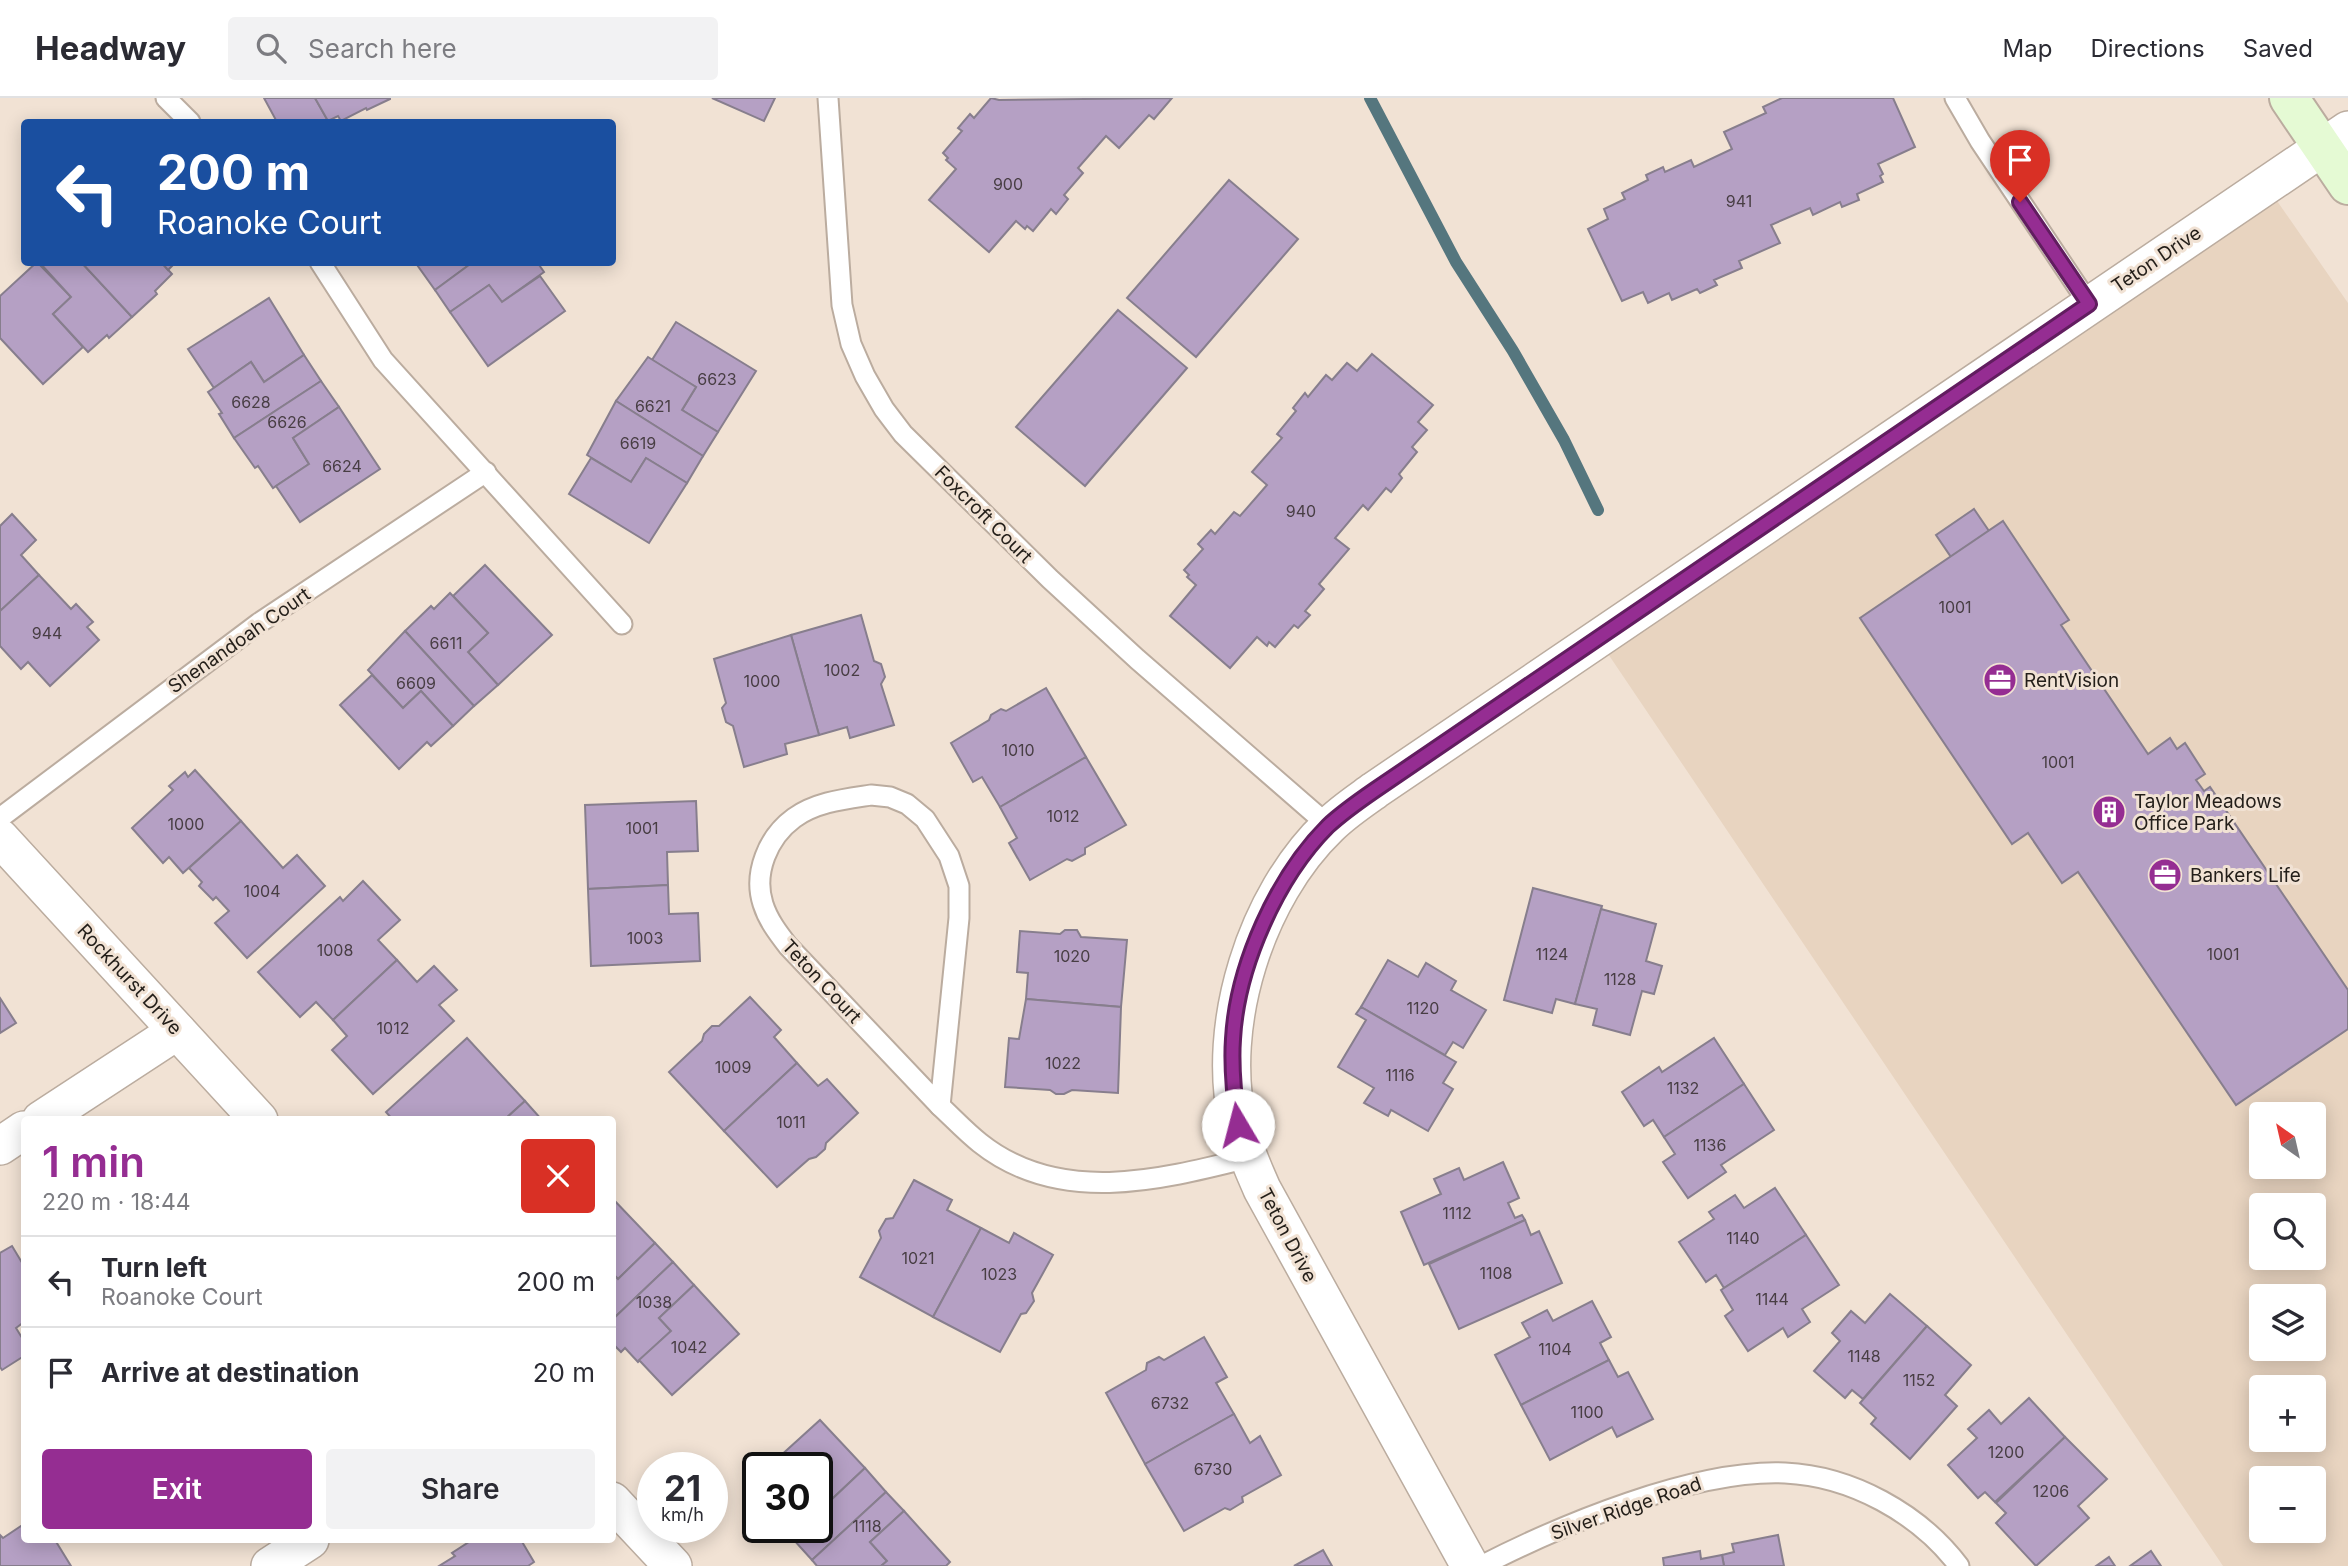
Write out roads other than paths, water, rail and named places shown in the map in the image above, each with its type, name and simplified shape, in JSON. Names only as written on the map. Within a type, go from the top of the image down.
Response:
[{"type":"main road","points":[[2289,98],[2335,139],[2348,186]]},
{"type":"street","name":"Teton Drive","points":[[1469,1566],[1262,1189],[1248,1158],[1238,1125],[1233,1090],[1233,1037],[1241,988],[1256,939],[1285,882],[1329,826],[1375,790],[2335,139]]},
{"type":"street","name":"Rockhurst Drive","points":[[0,838],[255,1116]]},
{"type":"street","points":[[46,1116],[177,1031]]},
{"type":"street","points":[[0,1146],[21,1132]]},
{"type":"street","points":[[616,1505],[673,1566]]},
{"type":"street","points":[[270,1566],[305,1543]]},
{"type":"lane","points":[[166,98],[187,119]]},
{"type":"lane","name":"Foxcroft Court","points":[[828,98],[842,305],[851,345],[884,409],[903,434],[1050,579],[1137,659],[1329,826]]},
{"type":"lane","points":[[1955,98],[1987,152],[2089,304]]},
{"type":"lane","points":[[323,266],[383,360],[622,624]]},
{"type":"lane","name":"Shenandoah Court","points":[[0,818],[259,623],[486,472]]},
{"type":"lane","name":"Teton Court","points":[[940,1106],[959,918],[959,886],[949,856],[925,819],[906,804],[890,797],[871,795],[817,807],[795,817],[766,850],[760,876],[762,903],[775,928],[788,946],[940,1106],[990,1150],[1049,1178],[1096,1184],[1132,1182],[1248,1158]]},
{"type":"lane","name":"Silver Ridge Road","points":[[1481,1566],[1535,1540],[1655,1495],[1711,1480],[1752,1474],[1786,1473],[1825,1479],[1879,1499],[1911,1520],[1959,1566]]},
{"type":"waterway","points":[[1370,98],[1456,262],[1513,351],[1564,440],[1598,510]]},
{"type":"place","name":"RentVision","points":[[2000,680]]},
{"type":"place","name":"Taylor Meadows Office Park","points":[[2109,812]]},
{"type":"place","name":"Bankers Life","points":[[2165,875]]}]
